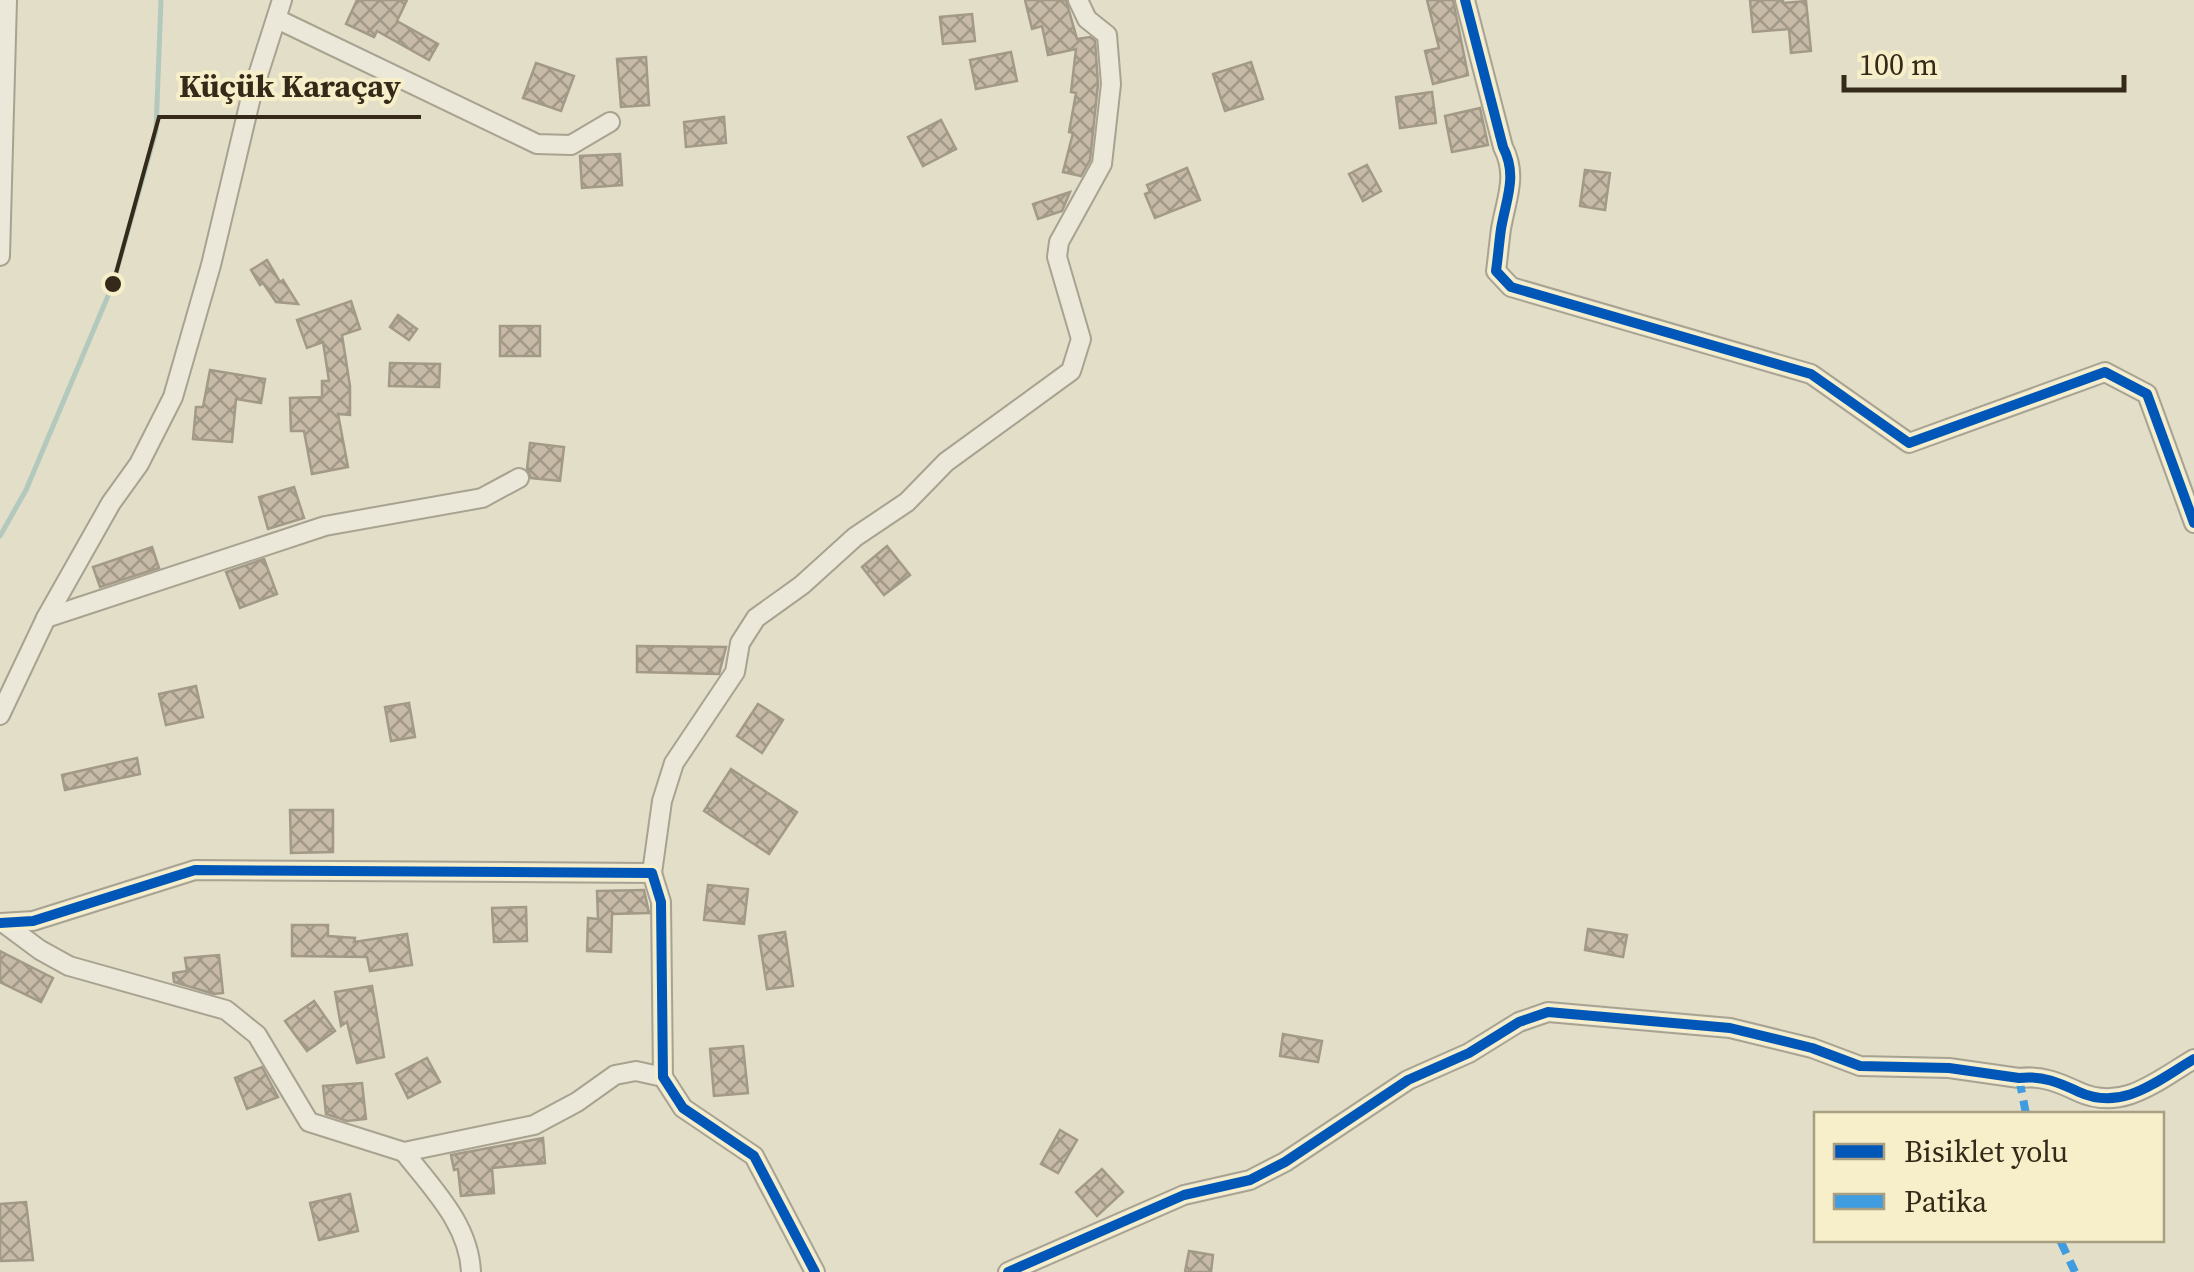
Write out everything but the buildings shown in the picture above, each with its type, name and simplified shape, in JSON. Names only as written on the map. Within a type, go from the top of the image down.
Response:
[{"type":"street","points":[[0,256],[6,0]]},
{"type":"street","points":[[0,715],[46,618],[111,503],[139,464],[173,397],[211,266],[252,97],[282,0]]},
{"type":"street","points":[[815,1272],[754,1156],[683,1108],[662,1076],[660,902],[652,874],[662,801],[674,763],[735,672],[740,643],[756,618],[802,585],[855,537],[907,502],[946,462],[1071,372],[1080,338],[1057,257],[1060,242],[1102,164],[1111,84],[1107,35],[1086,19],[1078,0]]},
{"type":"street","points":[[1465,0],[1510,162],[1512,184],[1501,226],[1496,271],[1512,287],[1811,374],[1909,443],[2105,372],[2147,394],[2194,523]]},
{"type":"street","points":[[277,20],[537,144],[571,145],[610,122]]},
{"type":"street","points":[[46,618],[325,526],[482,498],[519,478]]},
{"type":"street","points":[[2,924],[32,921],[195,870],[652,874]]},
{"type":"street","points":[[2,924],[69,966],[226,1010],[257,1036],[309,1122],[404,1152],[534,1126],[616,1075],[636,1071],[662,1076]]},
{"type":"street","points":[[1008,1272],[1184,1196],[1250,1180],[1285,1162],[1408,1080],[1468,1053],[1520,1022],[1548,1012],[1730,1028],[1812,1048],[1860,1066],[1949,1068],[2030,1076],[2060,1082],[2084,1094],[2130,1098],[2194,1058]]},
{"type":"street","points":[[404,1152],[451,1212],[470,1250],[470,1272]]},
{"type":"waterway","points":[[0,536],[26,490],[113,284],[156,131],[161,0]]},
{"type":"marked path","points":[[2019,1078],[2026,1112]]},
{"type":"marked path","points":[[2061,1242],[2075,1272]]},
{"type":"cycle path","points":[[1465,0],[1510,168],[1496,271],[1511,287],[1811,374],[1909,443],[2105,372],[2147,394],[2194,523]]},
{"type":"cycle path","points":[[0,923],[33,921],[195,870],[652,873],[661,902],[663,1077],[683,1108],[754,1156],[815,1272]]},
{"type":"cycle path","points":[[1008,1272],[1184,1195],[1250,1180],[1285,1162],[1408,1080],[1469,1053],[1519,1022],[1548,1012],[1730,1028],[1812,1048],[1860,1066],[1949,1068],[2035,1078],[2095,1097],[2140,1091],[2194,1059]]},
{"type":"place","name":"Küçük Karaçay","points":[[113,284]]}]
